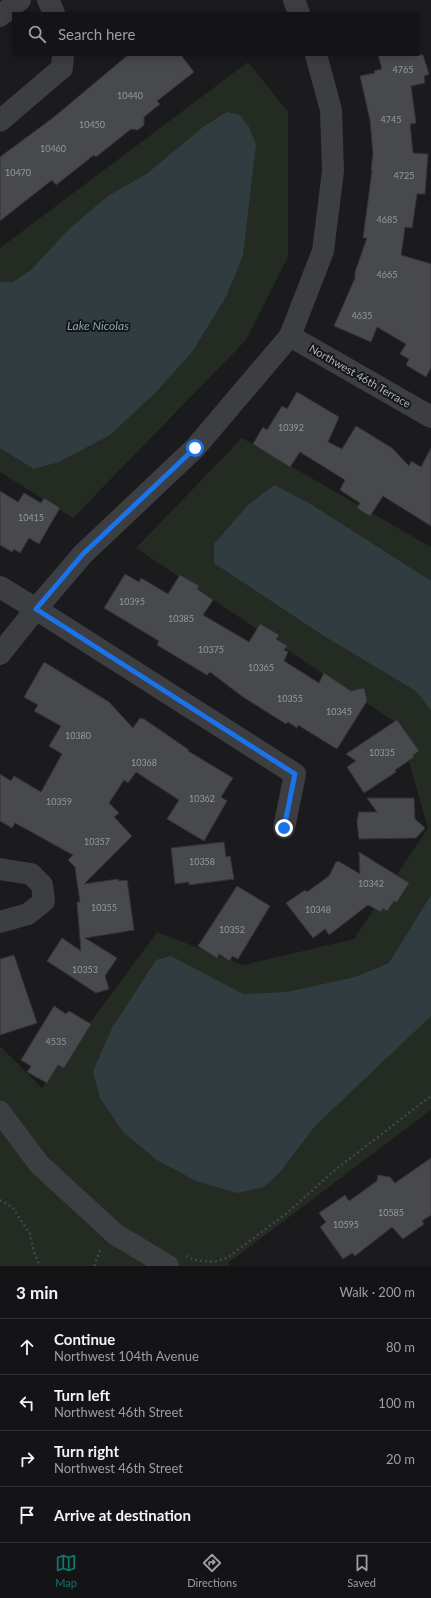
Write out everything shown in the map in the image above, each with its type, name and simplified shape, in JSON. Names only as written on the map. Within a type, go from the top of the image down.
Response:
[{"type":"street","points":[[0,16],[20,0]]},
{"type":"street","points":[[48,0],[54,12]]},
{"type":"street","points":[[294,0],[299,12]]},
{"type":"street","points":[[0,121],[62,68],[63,56]]},
{"type":"street","points":[[0,654],[83,554],[195,448],[290,336],[323,251],[333,171],[331,110],[316,56]]},
{"type":"street","name":"Northwest 46th Terrace","points":[[290,336],[431,416]]},
{"type":"street","points":[[0,588],[36,609],[295,774],[284,828]]},
{"type":"street","points":[[0,869],[31,874],[42,885],[44,901],[28,914],[0,922]]},
{"type":"street","points":[[0,1112],[39,1164],[115,1234],[175,1260]]},
{"type":"path","points":[[175,1260],[214,1262],[227,1258],[282,1217],[335,1170],[431,1096]]},
{"type":"path","points":[[0,1200],[13,1208],[30,1234],[34,1252],[40,1266]]},
{"type":"path","points":[[94,1266],[107,1239],[115,1234]]},
{"type":"shaded area","name":"Lake Nicolas","points":[[248,62],[288,112],[288,257],[246,340],[73,518],[0,472],[0,248]]},
{"type":"shaded area","points":[[242,438],[431,547],[431,1110],[228,1263],[230,1266],[0,1266],[0,1046],[42,1088],[157,932],[243,965],[354,939],[428,828],[398,724],[136,548]]},
{"type":"water","name":"Lake Nicolas","points":[[227,112],[240,115],[249,127],[256,144],[243,255],[226,297],[192,352],[156,392],[110,435],[59,462],[34,469],[0,448],[0,282],[13,282],[31,270],[70,228],[108,196],[148,173],[203,127]]},
{"type":"water","points":[[274,485],[309,503],[431,581],[431,710],[416,691],[324,636],[214,563],[214,544],[248,505]]},
{"type":"water","points":[[431,895],[431,1016],[315,1126],[280,1172],[264,1187],[237,1193],[196,1181],[157,1160],[123,1132],[100,1098],[93,1071],[112,1028],[156,960],[171,956],[243,994],[287,992],[355,977],[389,963]]},
{"type":"building","points":[[423,55],[429,74],[424,76],[425,83],[411,86],[416,123],[410,124],[413,153],[428,154],[425,194],[417,194],[412,228],[405,227],[401,255],[431,264],[431,368],[426,377],[406,365],[409,359],[400,354],[406,344],[377,327],[371,342],[334,326],[355,278],[355,272],[367,238],[363,238],[373,153],[370,120],[360,76],[375,73],[374,71],[382,69],[378,56]]},
{"type":"building","points":[[127,56],[182,56],[194,72],[157,101],[160,104],[144,117],[144,125],[138,130],[131,129],[96,157],[94,155],[56,185],[52,180],[0,221],[0,157],[54,117]]},
{"type":"building","points":[[297,392],[339,417],[328,442],[342,449],[356,426],[392,448],[409,466],[411,461],[421,467],[431,448],[431,526],[383,496],[370,516],[357,508],[360,503],[340,490],[345,480],[300,452],[290,467],[253,444],[263,427],[267,430],[282,406],[287,409]]},
{"type":"building","points":[[0,491],[18,502],[24,493],[41,503],[44,498],[60,508],[39,544],[29,538],[20,553],[14,549],[12,552],[0,545]]},
{"type":"building","points":[[125,574],[139,582],[141,578],[168,594],[180,575],[199,586],[197,589],[213,600],[203,615],[249,642],[260,624],[279,635],[276,639],[287,646],[284,650],[288,652],[284,661],[319,683],[324,673],[351,691],[364,688],[367,701],[337,749],[298,725],[297,728],[288,722],[286,724],[243,697],[210,672],[207,675],[157,645],[159,641],[104,608]]},
{"type":"building","points":[[44,662],[109,702],[133,728],[140,718],[144,719],[189,750],[188,751],[233,778],[221,797],[227,801],[204,841],[167,819],[179,800],[136,772],[128,783],[124,780],[109,803],[119,813],[114,817],[132,836],[84,884],[118,879],[118,881],[127,880],[134,930],[85,938],[117,958],[105,976],[109,989],[96,993],[47,961],[62,938],[81,951],[77,902],[80,902],[75,867],[68,860],[73,855],[15,823],[12,828],[0,821],[0,774],[11,781],[14,776],[41,792],[62,754],[49,746],[61,726],[34,711],[38,705],[24,697]]},
{"type":"building","points":[[397,720],[419,751],[413,755],[414,757],[395,770],[396,772],[364,793],[347,767],[356,761],[346,754]]},
{"type":"building","points":[[367,798],[414,798],[415,819],[425,828],[416,838],[359,839],[357,821],[359,812],[377,812]]},
{"type":"building","points":[[224,842],[226,857],[230,856],[234,879],[189,885],[189,882],[175,884],[171,848]]},
{"type":"building","points":[[359,852],[409,883],[397,902],[394,901],[387,911],[383,908],[381,912],[368,905],[329,935],[325,929],[313,938],[286,903],[305,890],[307,892],[329,876],[336,862],[338,861],[360,874]]},
{"type":"building","points":[[237,886],[270,906],[238,959],[232,956],[230,961],[219,954],[217,958],[198,946]]},
{"type":"building","points":[[14,955],[37,1023],[0,1035],[0,959]]},
{"type":"building","points":[[54,1006],[66,1014],[69,1011],[91,1024],[64,1068],[58,1065],[47,1083],[27,1072],[31,1066],[21,1060]]},
{"type":"building","points":[[431,1158],[431,1215],[422,1221],[424,1224],[403,1239],[392,1227],[355,1256],[352,1253],[343,1259],[320,1227],[326,1222],[319,1213],[345,1195],[349,1201],[377,1181],[378,1175],[390,1177],[395,1183]]},
{"type":"route","points":[[195,448],[83,554],[36,609],[295,774],[284,828]]}]
